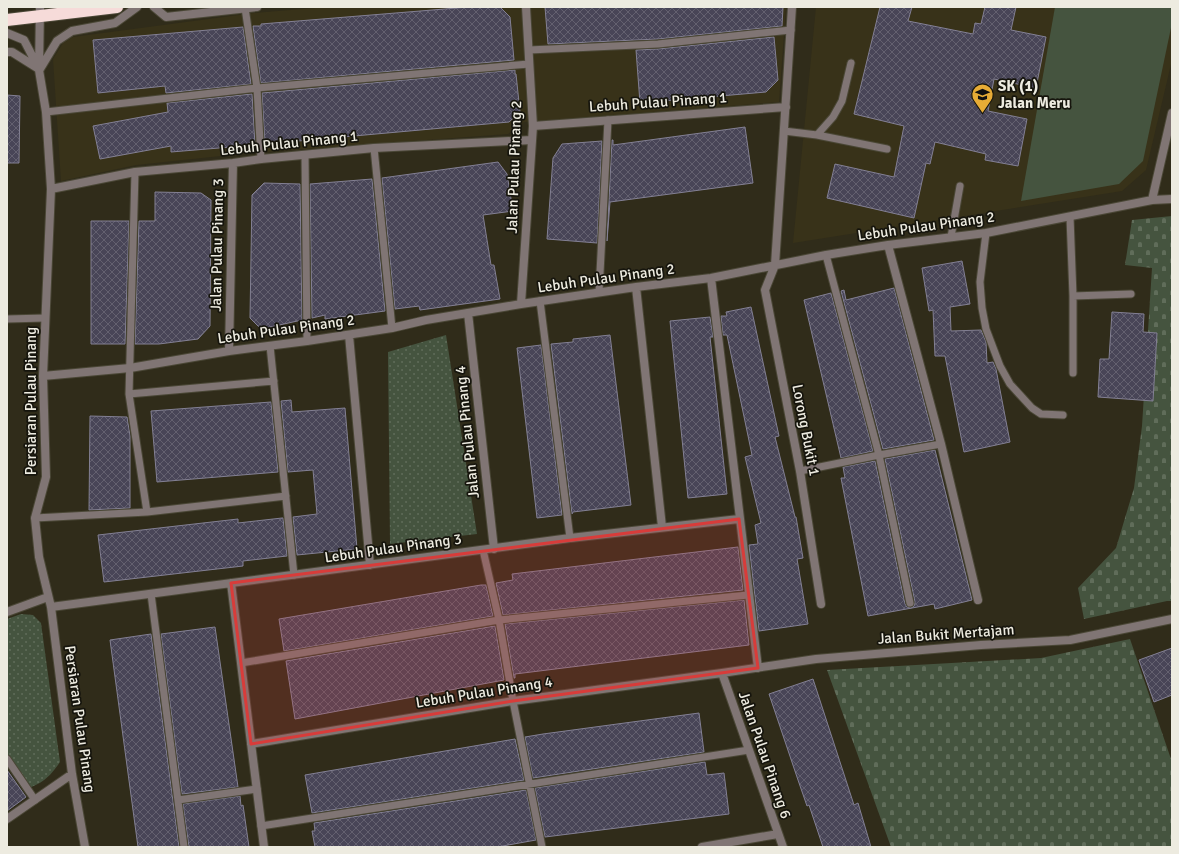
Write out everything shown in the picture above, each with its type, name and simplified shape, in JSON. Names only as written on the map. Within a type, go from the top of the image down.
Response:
[{"type":"highway","points":[[7,20],[40,11],[117,7]]},
{"type":"street","points":[[39,70],[57,41],[72,31],[115,23],[137,7]]},
{"type":"street","points":[[154,7],[166,17],[257,7]]},
{"type":"street","name":"Jalan Pulau Pinang 2","points":[[521,304],[533,126],[526,7]]},
{"type":"street","name":"Lorong Bukit 1","points":[[792,7],[775,265],[765,290],[800,471],[821,604]]},
{"type":"street","points":[[39,70],[40,11]]},
{"type":"street","points":[[7,33],[24,40],[39,70]]},
{"type":"street","points":[[7,52],[12,52],[39,70]]},
{"type":"street","name":"Persiaran Pulau Pinang","points":[[39,70],[46,112],[51,189],[43,376],[46,477],[35,518],[39,557],[51,607],[72,774],[85,847]]},
{"type":"street","name":"Lebuh Pulau Pinang 1","points":[[533,126],[786,107]]},
{"type":"street","points":[[1152,200],[1172,113]]},
{"type":"street","name":"Lebuh Pulau Pinang 1","points":[[51,189],[135,172],[233,164],[261,159],[374,148],[531,140]]},
{"type":"street","name":"Jalan Pulau Pinang 3","points":[[229,351],[233,164]]},
{"type":"street","name":"Lebuh Pulau Pinang 2","points":[[43,376],[130,368],[229,351],[349,335],[392,328],[426,320],[540,301],[711,278],[826,255],[888,245],[986,233],[1152,200],[1172,199]]},
{"type":"street","points":[[888,245],[942,444],[978,600]]},
{"type":"street","points":[[711,278],[758,668]]},
{"type":"street","points":[[636,287],[662,527]]},
{"type":"street","name":"Jalan Pulau Pinang 4","points":[[468,313],[494,548]]},
{"type":"street","points":[[349,335],[370,565]]},
{"type":"street","name":"Lebuh Pulau Pinang 3","points":[[51,607],[570,538],[739,519]]},
{"type":"street","points":[[231,583],[264,847]]},
{"type":"street","points":[[7,612],[48,597]]},
{"type":"street","name":"Jalan Bukit Mertajam","points":[[722,673],[816,659],[981,645],[1070,640],[1172,619]]},
{"type":"street","name":"Lebuh Pulau Pinang 4","points":[[251,744],[513,701],[722,673]]},
{"type":"street","name":"Jalan Pulau Pinang 6","points":[[722,673],[783,847]]},
{"type":"street","points":[[7,819],[72,774]]},
{"type":"street","points":[[702,847],[778,834]]},
{"type":"lane","points":[[245,8],[257,88],[261,159]]},
{"type":"lane","points":[[529,50],[658,44],[791,30]]},
{"type":"lane","points":[[817,135],[833,117],[842,101],[851,63]]},
{"type":"lane","points":[[46,112],[257,88],[529,64]]},
{"type":"lane","points":[[599,292],[608,120]]},
{"type":"lane","points":[[784,131],[817,135],[887,149]]},
{"type":"lane","points":[[374,148],[392,328]]},
{"type":"lane","points":[[305,155],[307,341]]},
{"type":"lane","points":[[135,172],[129,394],[147,512]]},
{"type":"lane","points":[[951,237],[960,186]]},
{"type":"lane","points":[[1070,217],[1073,296],[1073,373]]},
{"type":"lane","points":[[986,233],[980,282],[982,308],[986,329],[1000,366],[1010,384],[1032,408],[1041,414],[1063,415]]},
{"type":"lane","points":[[826,255],[879,455],[910,603]]},
{"type":"lane","points":[[1073,296],[1131,294]]},
{"type":"lane","points":[[540,301],[570,538]]},
{"type":"lane","points":[[7,319],[46,318]]},
{"type":"lane","points":[[270,346],[294,575]]},
{"type":"lane","points":[[129,394],[274,381]]},
{"type":"lane","points":[[800,471],[942,444]]},
{"type":"lane","points":[[35,518],[147,512],[286,496]]},
{"type":"lane","points":[[483,550],[499,620],[513,701],[542,847]]},
{"type":"lane","points":[[151,594],[184,847]]},
{"type":"lane","points":[[241,663],[499,620],[748,595]]},
{"type":"lane","points":[[261,826],[749,750]]},
{"type":"lane","points":[[7,759],[35,800]]},
{"type":"lane","points":[[178,800],[257,789]]},
{"type":"highlighted area","points":[[739,519],[758,668],[513,701],[251,744],[231,583]]},
{"type":"shaded area","points":[[327,7],[786,7],[779,102],[524,122],[508,134],[249,153],[136,165],[61,181],[53,59],[63,43],[73,37],[254,13]]},
{"type":"shaded area","name":"SK (1) Jalan Meru","points":[[816,7],[1172,7],[1172,60],[1146,170],[1122,191],[793,243]]},
{"type":"green space","points":[[1055,7],[1172,7],[1172,23],[1143,161],[1119,184],[1021,201]]},
{"type":"green space","points":[[1172,216],[1172,601],[1084,619],[1078,588],[1116,548],[1134,488],[1142,426],[1152,268],[1125,265],[1132,220]]},
{"type":"green space","points":[[446,335],[477,534],[390,544],[388,352]]},
{"type":"green space","points":[[21,614],[33,615],[41,623],[60,762],[44,780],[23,790],[7,766],[7,619]]},
{"type":"green space","points":[[1130,639],[1172,762],[1172,847],[891,847],[827,670],[1041,658]]},
{"type":"building","points":[[469,7],[500,7],[510,17],[514,60],[261,83],[253,26],[261,26],[261,24]]},
{"type":"building","points":[[545,7],[783,7],[782,26],[658,39],[548,44]]},
{"type":"building","points":[[880,7],[912,7],[908,21],[973,34],[975,23],[981,24],[985,7],[1016,7],[1011,30],[1046,37],[1036,88],[994,79],[988,111],[1027,119],[1018,166],[985,160],[986,154],[935,142],[930,164],[926,163],[914,218],[827,198],[835,164],[894,177],[904,126],[854,114]]},
{"type":"building","points":[[243,27],[251,84],[166,93],[165,86],[98,93],[93,40]]},
{"type":"building","points":[[774,37],[778,80],[766,92],[640,103],[636,50]]},
{"type":"building","points":[[515,70],[520,112],[509,122],[265,144],[262,93]]},
{"type":"building","points":[[252,94],[255,145],[171,152],[171,146],[100,159],[93,126],[168,112],[167,103]]},
{"type":"building","points":[[7,95],[20,96],[19,163],[7,163]]},
{"type":"building","points":[[745,127],[753,183],[610,202],[607,241],[612,140],[613,145]]},
{"type":"building","points":[[602,141],[597,243],[547,239],[553,158],[562,144]]},
{"type":"building","points":[[498,162],[507,174],[513,211],[483,215],[491,265],[494,265],[500,299],[420,310],[419,306],[395,309],[382,178]]},
{"type":"building","points":[[372,179],[385,311],[325,319],[325,315],[312,318],[310,184]]},
{"type":"building","points":[[264,183],[300,184],[302,320],[261,329],[250,318],[252,195]]},
{"type":"building","points":[[155,192],[201,193],[211,200],[210,326],[198,339],[159,344],[135,344],[139,221],[155,221]]},
{"type":"building","points":[[91,221],[129,221],[125,344],[91,344]]},
{"type":"building","points":[[962,261],[970,304],[950,307],[951,331],[981,330],[986,342],[987,363],[993,362],[996,369],[1010,442],[964,452],[945,356],[935,356],[933,310],[929,311],[922,268]]},
{"type":"building","points":[[894,288],[934,440],[883,449],[841,291],[844,290],[846,300]]},
{"type":"building","points":[[831,293],[873,451],[841,458],[804,300]]},
{"type":"building","points":[[751,307],[779,436],[775,437],[796,517],[803,558],[797,559],[808,624],[759,631],[749,545],[758,544],[755,525],[761,523],[745,457],[752,455],[727,335],[723,335],[721,316],[727,316],[726,312]]},
{"type":"building","points":[[1112,312],[1144,314],[1143,332],[1157,333],[1153,401],[1098,397],[1100,359],[1109,359]]},
{"type":"building","points":[[710,317],[713,337],[710,337],[727,494],[688,498],[670,321]]},
{"type":"building","points":[[610,335],[631,505],[573,512],[572,514],[551,344],[573,342],[573,339]]},
{"type":"building","points":[[541,345],[562,515],[537,518],[517,348]]},
{"type":"building","points":[[291,400],[292,412],[345,408],[357,549],[297,555],[293,517],[317,514],[313,470],[288,472],[281,401]]},
{"type":"building","points":[[271,402],[278,472],[157,482],[151,411]]},
{"type":"building","points":[[90,416],[127,417],[130,436],[130,508],[89,510]]},
{"type":"building","points":[[935,450],[972,600],[935,609],[934,604],[868,616],[841,478],[845,478],[843,467],[875,461],[905,604],[907,607],[911,608],[914,606],[915,602],[885,459]]},
{"type":"building","points":[[283,518],[287,556],[243,561],[243,566],[104,582],[98,535],[238,519],[238,523]]},
{"type":"building","points":[[738,547],[743,590],[503,615],[496,583],[513,580],[512,574]]},
{"type":"building","points":[[486,585],[493,616],[284,651],[279,619]]},
{"type":"building","points":[[744,600],[749,645],[515,674],[514,678],[505,624]]},
{"type":"building","points":[[495,626],[504,680],[295,719],[286,661]]},
{"type":"building","points":[[215,627],[238,787],[182,794],[161,634]]},
{"type":"building","points":[[151,634],[179,847],[138,847],[110,640]]},
{"type":"building","points":[[1172,648],[1172,695],[1154,702],[1139,660]]},
{"type":"building","points":[[813,679],[854,805],[858,803],[871,847],[823,847],[809,805],[807,806],[798,780],[769,694]]},
{"type":"building","points":[[699,713],[704,752],[533,778],[525,737]]},
{"type":"building","points":[[515,739],[524,780],[312,813],[305,775]]},
{"type":"building","points":[[705,762],[707,775],[724,773],[729,814],[545,837],[535,788]]},
{"type":"building","points":[[7,770],[26,797],[7,811]]},
{"type":"building","points":[[526,790],[536,840],[497,847],[315,847],[312,831],[315,831],[314,823]]},
{"type":"building","points":[[240,796],[241,806],[243,805],[249,847],[189,847],[183,804]]},
{"type":"place","name":"SK (1) Jalan Meru","points":[[982,114]]}]
